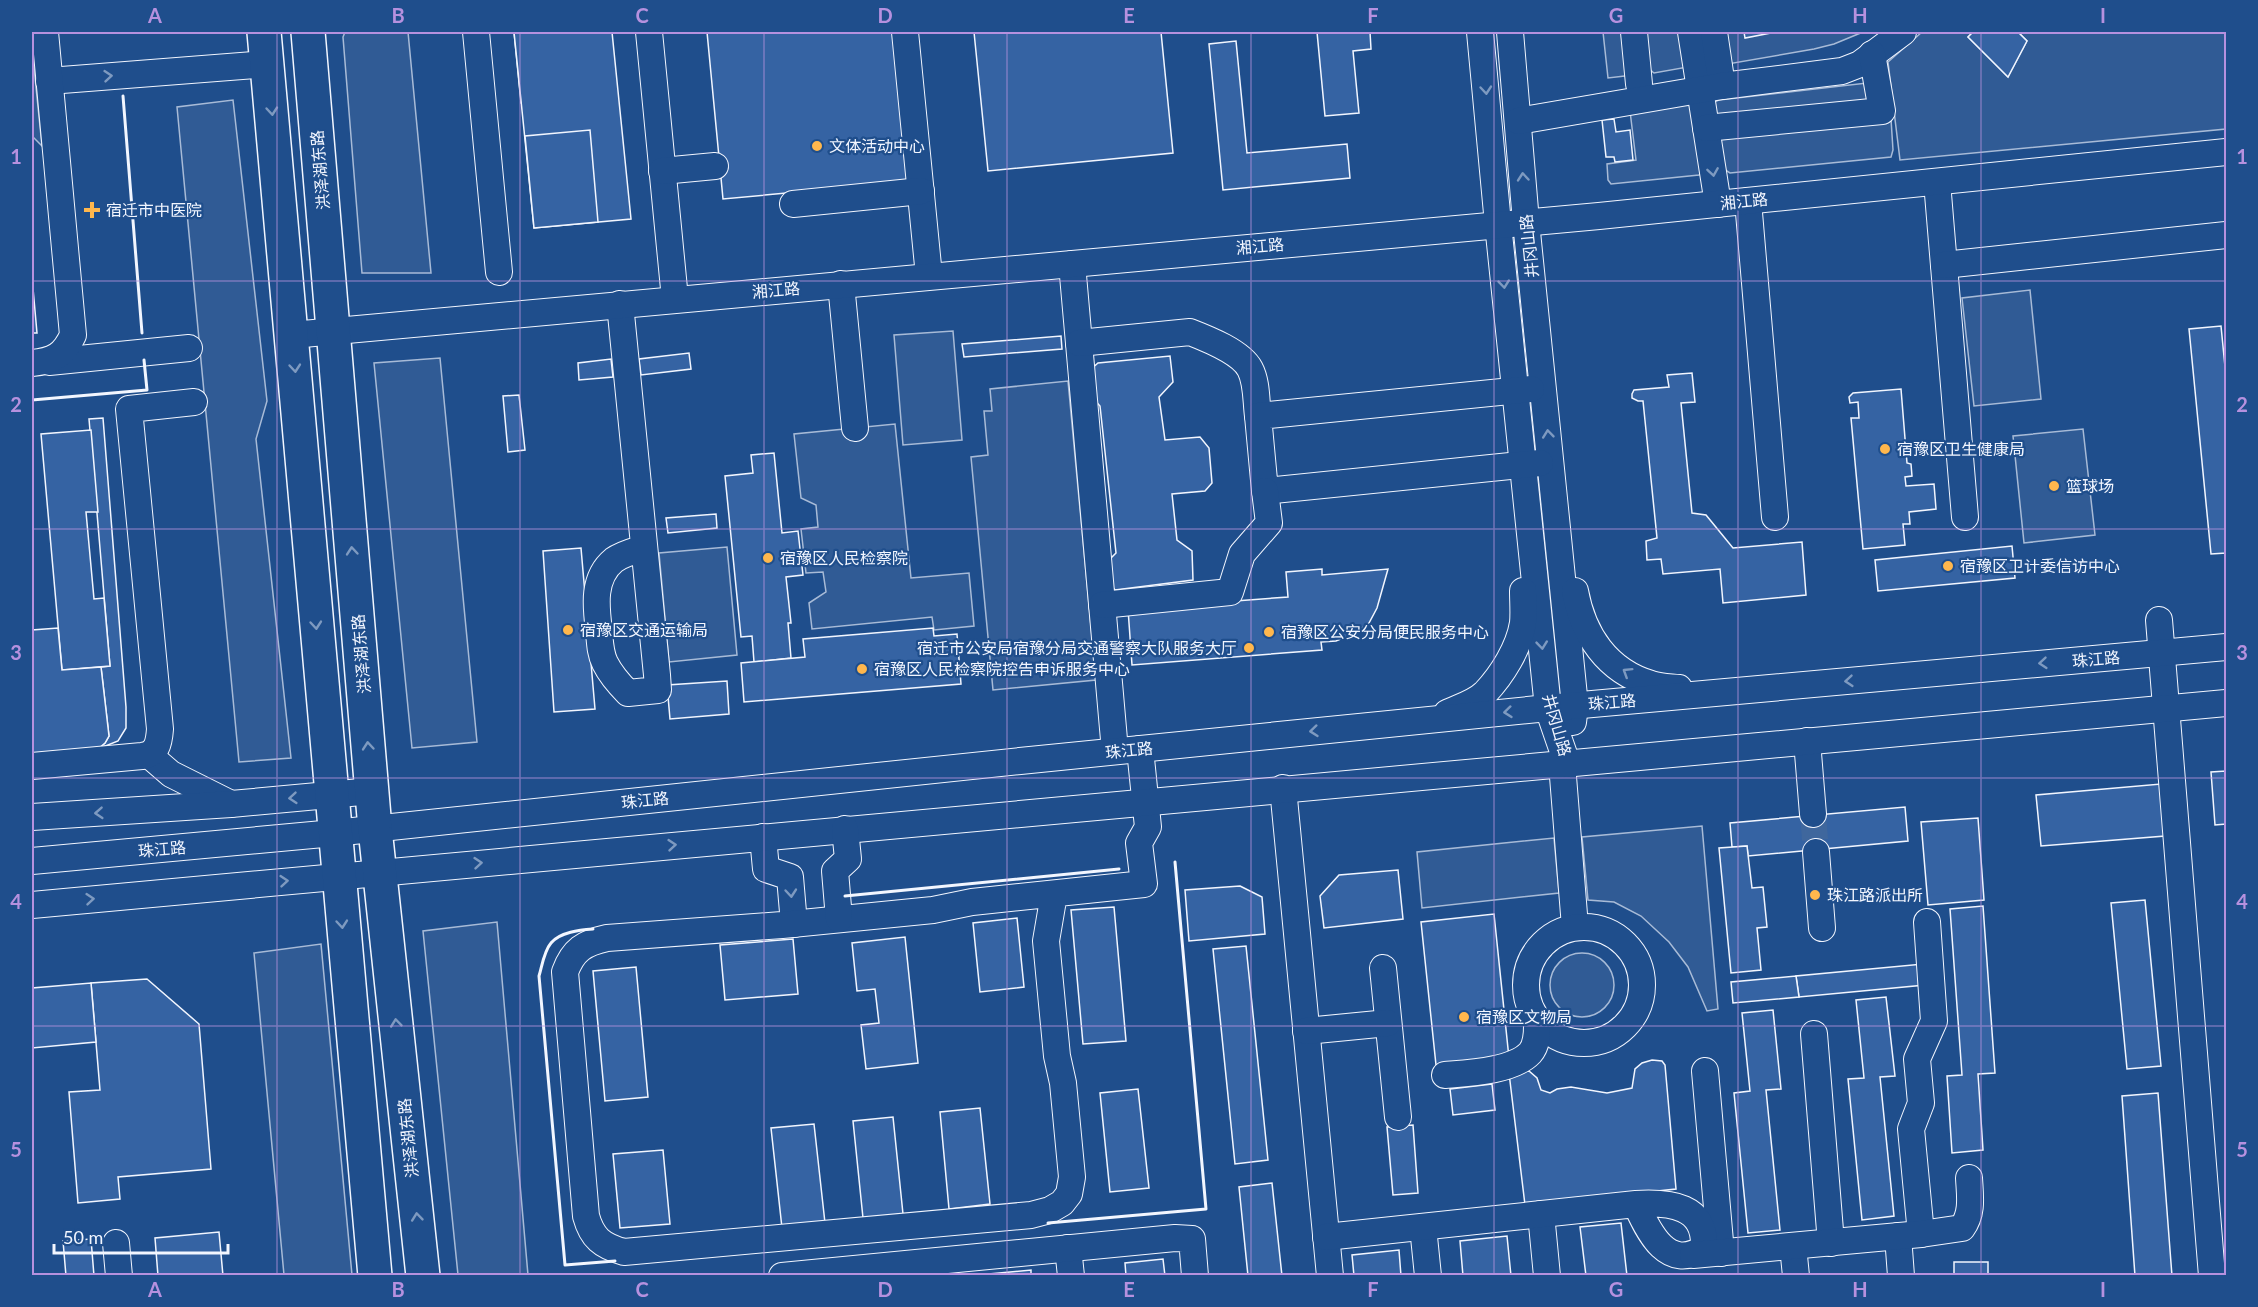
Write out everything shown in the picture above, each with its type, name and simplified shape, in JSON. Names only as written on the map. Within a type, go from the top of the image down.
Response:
[{"type":"main road","points":[[264,32],[337,876],[375,1275]]},
{"type":"main road","name":"洪泽湖东路","points":[[308,32],[375,829],[423,1275]]},
{"type":"street","points":[[36,363],[56,358],[67,348],[73,335],[45,32]]},
{"type":"street","points":[[476,32],[499,272]]},
{"type":"street","points":[[648,32],[675,299]]},
{"type":"street","points":[[905,32],[929,276]]},
{"type":"street","name":"井冈山路","points":[[1480,32],[1548,708],[1565,764]]},
{"type":"street","name":"井冈山路","points":[[1510,32],[1526,222],[1575,706],[1565,764]]},
{"type":"street","points":[[1634,32],[1639,84]]},
{"type":"street","points":[[1691,32],[1710,80]]},
{"type":"street","points":[[1714,32],[1706,128],[1718,204]]},
{"type":"street","points":[[1517,113],[1839,56],[1885,32]]},
{"type":"street","points":[[1517,113],[1639,84],[1842,71],[1860,64],[1903,32]]},
{"type":"street","points":[[1706,128],[1882,111],[1872,54]]},
{"type":"street","points":[[49,81],[267,64]]},
{"type":"street","name":"湘江路","points":[[292,335],[1718,204],[2226,152]]},
{"type":"street","points":[[662,171],[715,166]]},
{"type":"street","points":[[1937,182],[1965,517]]},
{"type":"street","points":[[793,204],[921,191]]},
{"type":"street","points":[[1748,201],[1774,517]]},
{"type":"street","points":[[1944,265],[2226,236]]},
{"type":"street","points":[[1054,894],[1046,941],[1072,1178],[1069,1194],[1062,1203],[1050,1210],[1031,1215],[624,1252],[607,1248],[596,1239],[586,1216],[565,972],[570,957],[581,947],[607,938],[794,924],[933,910],[972,902],[1144,884],[1139,843],[1148,827],[1146,801],[1128,750],[1102,605],[1072,264]]},
{"type":"street","points":[[841,284],[855,428]]},
{"type":"street","points":[[620,304],[658,690],[628,693],[616,681],[604,662],[596,600],[601,576],[613,561],[629,552],[644,548]]},
{"type":"street","points":[[1079,343],[1190,332],[1234,353],[1250,368],[1254,385],[1269,523],[1263,533],[1242,554],[1230,592],[1102,605]]},
{"type":"street","points":[[36,363],[189,348]]},
{"type":"street","points":[[1257,416],[1543,387]]},
{"type":"street","points":[[32,766],[149,755],[156,749],[159,729],[129,409],[194,402]]},
{"type":"street","points":[[1265,491],[1551,468],[1577,600],[1585,626],[1596,646],[1614,664],[1653,685],[1724,692]]},
{"type":"street","points":[[1430,720],[1469,704],[1484,694],[1505,668],[1517,643],[1522,624],[1524,470]]},
{"type":"street","points":[[2159,620],[2212,1275]]},
{"type":"street","name":"珠江路","points":[[32,861],[375,829],[1548,708],[2226,647]]},
{"type":"street","points":[[32,905],[1283,788],[2226,703]]},
{"type":"street","points":[[1807,741],[1813,814]]},
{"type":"street","points":[[149,755],[171,774],[231,804]]},
{"type":"street","points":[[1565,764],[1575,927]]},
{"type":"street","points":[[1283,788],[1330,1275]]},
{"type":"street","points":[[32,817],[231,804],[372,791]]},
{"type":"street","points":[[839,919],[835,871],[848,860],[845,829]]},
{"type":"street","points":[[763,837],[766,869],[790,877],[794,924]]},
{"type":"street","points":[[1816,852],[1822,927]]},
{"type":"street","points":[[1902,1275],[1910,1235],[1911,1129],[1921,1103],[1917,1059],[1934,1022],[1927,922]]},
{"type":"street","points":[[1575,927],[1594,927],[1612,933],[1627,945],[1640,970],[1641,998],[1634,1016],[1622,1030],[1605,1040],[1587,1044],[1568,1042],[1551,1034],[1537,1021],[1529,1006],[1525,989],[1527,972],[1533,956],[1544,942],[1558,932],[1575,927]]},
{"type":"street","points":[[1383,968],[1398,1117]]},
{"type":"street","points":[[1445,1075],[1484,1071],[1517,1061],[1531,1053],[1536,1041],[1537,1021]]},
{"type":"street","points":[[1306,1031],[1388,1023]]},
{"type":"street","points":[[1814,1034],[1831,1243]]},
{"type":"street","points":[[1705,1071],[1721,1253]]},
{"type":"street","points":[[1636,1204],[1648,1230],[1664,1249],[1684,1262],[1721,1253],[1962,1228],[1968,1220],[1970,1209],[1969,1178]]},
{"type":"street","points":[[1326,1237],[1660,1203],[1684,1208],[1700,1223],[1705,1235],[1704,1248],[1684,1262]]},
{"type":"street","points":[[1541,1214],[1547,1275]]},
{"type":"street","points":[[1423,1227],[1428,1275]]},
{"type":"street","points":[[782,1275],[937,1268],[1068,1248],[1175,1238],[1192,1239],[1195,1275]]},
{"type":"street","points":[[116,1243],[119,1275]]},
{"type":"street","points":[[1793,1246],[1796,1275]]},
{"type":"street","points":[[1068,1248],[1071,1275]]},
{"type":"shaded area","points":[[345,32],[408,32],[431,273],[362,273],[343,37]]},
{"type":"shaded area","points":[[1603,32],[1628,32],[1633,75],[1608,78]]},
{"type":"shaded area","points":[[1645,32],[1683,32],[1688,67],[1654,73],[1648,68]]},
{"type":"shaded area","points":[[1722,32],[1863,32],[1834,44],[1814,49],[1728,64]]},
{"type":"shaded area","points":[[1922,32],[1973,32],[1968,37],[2008,77],[2027,41],[2018,32],[2226,32],[2226,129],[1900,160],[1888,62]]},
{"type":"shaded area","points":[[32,48],[42,146],[32,136]]},
{"type":"shaded area","points":[[1867,83],[1876,99],[1716,118],[1714,102],[1719,100]]},
{"type":"shaded area","points":[[233,100],[267,401],[256,439],[291,758],[239,762],[177,107]]},
{"type":"shaded area","points":[[1693,103],[1704,170],[1699,175],[1611,184],[1608,180],[1607,164],[1636,160],[1630,111]]},
{"type":"shaded area","points":[[1891,119],[1893,150],[1891,157],[1730,173],[1722,168],[1719,141],[1721,135]]},
{"type":"shaded area","points":[[2030,290],[2041,399],[1974,406],[1962,298]]},
{"type":"shaded area","points":[[953,331],[962,440],[903,445],[894,335]]},
{"type":"shaded area","points":[[440,358],[477,742],[412,748],[374,363]]},
{"type":"shaded area","points":[[1068,381],[1096,680],[993,690],[971,457],[988,455],[984,411],[992,411],[990,389]]},
{"type":"shaded area","points":[[895,424],[911,578],[969,573],[974,626],[934,630],[932,617],[812,629],[809,603],[826,592],[823,572],[806,573],[801,529],[818,527],[816,505],[801,498],[794,434]]},
{"type":"shaded area","name":"篮球场","points":[[2083,429],[2095,535],[2024,543],[2013,436]]},
{"type":"shaded area","points":[[727,547],[737,655],[669,662],[659,553]]},
{"type":"shaded area","points":[[1702,826],[1718,1009],[1707,1011],[1688,967],[1669,942],[1641,916],[1614,902],[1588,900],[1582,837]]},
{"type":"shaded area","points":[[1554,838],[1559,893],[1422,908],[1417,852]]},
{"type":"shaded area","points":[[497,922],[528,1275],[458,1275],[423,931]]},
{"type":"shaded area","points":[[321,944],[352,1275],[284,1275],[254,953]]},
{"type":"shaded area","points":[[1582,953],[1594,955],[1605,962],[1612,973],[1614,985],[1612,997],[1605,1008],[1594,1015],[1582,1017],[1570,1015],[1559,1008],[1552,997],[1550,985],[1552,973],[1559,962],[1570,955]]},
{"type":"building","points":[[514,32],[585,32],[592,102],[532,108],[531,102],[521,103]]},
{"type":"building","points":[[514,32],[612,32],[631,219],[534,228]]},
{"type":"building","points":[[707,32],[901,32],[916,181],[723,199]]},
{"type":"building","points":[[974,32],[1161,32],[1173,153],[988,171]]},
{"type":"building","points":[[1317,32],[1370,32],[1371,49],[1353,51],[1359,113],[1325,116]]},
{"type":"building","points":[[1744,32],[1776,32],[1745,38]]},
{"type":"building","points":[[1973,32],[2018,32],[2027,41],[2008,77],[1968,37]]},
{"type":"building","points":[[1236,41],[1247,153],[1347,144],[1350,178],[1223,190],[1209,44]]},
{"type":"building","points":[[1614,119],[1616,132],[1630,130],[1633,160],[1615,162],[1614,157],[1606,157],[1602,120]]},
{"type":"building","points":[[590,130],[598,222],[534,228],[525,136]]},
{"type":"building","points":[[32,277],[37,333],[32,333]]},
{"type":"building","points":[[2221,326],[2226,377],[2226,553],[2211,554],[2189,329]]},
{"type":"building","points":[[1061,336],[1062,349],[964,357],[962,344]]},
{"type":"building","points":[[689,353],[691,369],[641,375],[639,359]]},
{"type":"building","points":[[1170,356],[1173,382],[1159,397],[1165,440],[1200,437],[1209,448],[1212,483],[1205,491],[1172,494],[1177,540],[1192,551],[1193,580],[1115,590],[1108,582],[1105,564],[1116,553],[1100,406],[1090,395],[1089,371],[1098,363]]},
{"type":"building","points":[[611,359],[613,377],[579,380],[578,363]]},
{"type":"building","points":[[1692,373],[1695,402],[1681,403],[1692,513],[1706,515],[1733,548],[1802,542],[1806,595],[1723,603],[1720,569],[1663,574],[1661,559],[1647,560],[1646,541],[1657,538],[1643,401],[1632,398],[1632,394],[1634,390],[1669,387],[1667,375]]},
{"type":"building","points":[[1901,389],[1907,463],[1911,464],[1912,476],[1905,477],[1906,486],[1934,484],[1936,509],[1909,512],[1910,524],[1903,524],[1905,545],[1863,549],[1851,418],[1859,418],[1858,402],[1850,403],[1849,397],[1853,393]]},
{"type":"building","points":[[519,395],[525,450],[508,452],[503,396]]},
{"type":"building","points":[[103,418],[126,728],[118,741],[98,749],[109,736],[101,667],[110,666],[89,419]]},
{"type":"building","points":[[91,430],[98,512],[86,512],[94,599],[104,598],[110,666],[62,670],[41,434]]},
{"type":"building","points":[[774,453],[782,533],[798,531],[803,575],[786,577],[791,623],[788,623],[791,658],[754,662],[752,636],[741,637],[725,476],[753,473],[751,455]]},
{"type":"building","points":[[716,514],[717,528],[668,533],[666,518]]},
{"type":"building","points":[[2012,546],[2015,578],[1878,591],[1875,560]]},
{"type":"building","points":[[581,548],[595,709],[554,712],[543,551]]},
{"type":"building","points":[[1322,569],[1322,575],[1388,569],[1377,608],[1369,623],[1355,633],[1336,641],[1321,642],[1322,650],[1132,665],[1128,609],[1288,597],[1286,572]]},
{"type":"building","points":[[58,628],[62,670],[101,667],[109,736],[98,749],[32,755],[32,630]]},
{"type":"building","points":[[933,628],[934,636],[957,634],[961,684],[744,702],[741,663],[805,657],[803,639]]},
{"type":"building","points":[[727,681],[729,714],[670,719],[667,685]]},
{"type":"building","points":[[2226,771],[2226,824],[2215,825],[2211,772]]},
{"type":"building","points":[[2161,784],[2165,836],[2041,846],[2036,795]]},
{"type":"building","points":[[1905,807],[1908,841],[1748,856],[1747,846],[1732,847],[1730,823]]},
{"type":"building","points":[[1978,818],[1984,900],[1928,905],[1921,822]]},
{"type":"building","points":[[1747,846],[1752,888],[1763,887],[1767,927],[1757,928],[1761,970],[1731,973],[1719,848]]},
{"type":"building","points":[[1398,870],[1403,919],[1324,928],[1320,896],[1339,875]]},
{"type":"building","points":[[1240,886],[1262,897],[1265,934],[1189,941],[1185,890]]},
{"type":"building","points":[[2145,900],[2161,1066],[2127,1069],[2111,903]]},
{"type":"building","points":[[1983,906],[1995,1073],[1978,1074],[1983,1150],[1952,1153],[1947,1076],[1962,1075],[1950,909]]},
{"type":"building","points":[[1114,907],[1126,1041],[1083,1044],[1071,910]]},
{"type":"building","points":[[1494,914],[1509,1058],[1436,1065],[1421,922]]},
{"type":"building","points":[[1017,918],[1024,987],[980,992],[973,923]]},
{"type":"building","points":[[905,937],[918,1063],[866,1069],[861,1025],[879,1023],[875,989],[857,991],[852,943]]},
{"type":"building","points":[[793,939],[798,994],[725,1000],[720,945]]},
{"type":"building","points":[[1246,946],[1268,1160],[1235,1164],[1213,949]]},
{"type":"building","points":[[1923,964],[1925,985],[1799,997],[1796,976]]},
{"type":"building","points":[[636,967],[648,1097],[605,1101],[593,971]]},
{"type":"building","points":[[1796,976],[1799,997],[1733,1003],[1731,982]]},
{"type":"building","points":[[147,979],[199,1024],[211,1169],[118,1177],[120,1199],[78,1203],[69,1092],[100,1090],[91,983]]},
{"type":"building","points":[[91,983],[96,1042],[32,1048],[32,988]]},
{"type":"building","points":[[1886,997],[1895,1076],[1880,1077],[1894,1216],[1862,1220],[1848,1079],[1864,1078],[1856,1000]]},
{"type":"building","points":[[1773,1010],[1781,1089],[1766,1090],[1780,1230],[1748,1233],[1734,1093],[1750,1091],[1742,1013]]},
{"type":"building","points":[[1652,1060],[1662,1061],[1665,1065],[1676,1189],[1525,1205],[1509,1073],[1529,1071],[1537,1078],[1541,1090],[1550,1093],[1557,1089],[1571,1087],[1607,1093],[1632,1088],[1635,1069],[1642,1063]]},
{"type":"building","points":[[1492,1084],[1495,1110],[1453,1115],[1450,1089]]},
{"type":"building","points":[[1138,1089],[1149,1188],[1110,1192],[1100,1093]]},
{"type":"building","points":[[2158,1093],[2172,1276],[2135,1276],[2122,1096]]},
{"type":"building","points":[[980,1108],[990,1204],[949,1209],[940,1112]]},
{"type":"building","points":[[893,1117],[903,1214],[863,1218],[853,1121]]},
{"type":"building","points":[[814,1124],[825,1223],[782,1228],[771,1128]]},
{"type":"building","points":[[1413,1125],[1418,1193],[1393,1195],[1387,1127]]},
{"type":"building","points":[[663,1150],[670,1224],[620,1228],[613,1154]]},
{"type":"building","points":[[1272,1183],[1282,1276],[1248,1276],[1239,1187]]},
{"type":"building","points":[[1621,1223],[1627,1276],[1586,1276],[1580,1227]]},
{"type":"building","points":[[219,1232],[223,1276],[158,1276],[155,1238]]},
{"type":"building","points":[[1507,1236],[1511,1276],[1463,1276],[1460,1241]]},
{"type":"building","points":[[91,1239],[94,1276],[66,1276],[63,1241]]},
{"type":"building","points":[[1399,1250],[1401,1276],[1354,1276],[1352,1255]]},
{"type":"building","points":[[1163,1259],[1165,1276],[1126,1276],[1125,1263]]},
{"type":"building","points":[[1954,1262],[1988,1262],[1988,1276],[1954,1276]]},
{"type":"building","points":[[1031,1270],[1031,1276],[989,1276],[989,1274]]},
{"type":"tunnel","points":[[1813,814],[1816,852]]},
{"type":"wall","points":[[123,96],[142,333]]},
{"type":"wall","points":[[32,400],[147,390],[144,360]]},
{"type":"wall","points":[[1048,1223],[1206,1209],[1175,862]]},
{"type":"wall","points":[[845,896],[1119,869]]},
{"type":"wall","points":[[593,929],[570,932],[555,939],[547,950],[539,976],[565,1265],[615,1261]]},
{"type":"place","name":"文体活动中心","points":[[817,146]]},
{"type":"place","name":"宿迁市中医院","points":[[92,210]]},
{"type":"place","name":"宿豫区卫生健康局","points":[[1885,449]]},
{"type":"place","name":"篮球场","points":[[2054,486]]},
{"type":"place","name":"宿豫区人民检察院","points":[[768,558]]},
{"type":"place","name":"宿豫区卫计委信访中心","points":[[1948,566]]},
{"type":"place","name":"宿豫区交通运输局","points":[[568,630]]},
{"type":"place","name":"宿豫区公安分局便民服务中心","points":[[1269,632]]},
{"type":"place","name":"宿迁市公安局宿豫分局交通警察大队服务大厅","points":[[1249,648]]},
{"type":"place","name":"宿豫区人民检察院控告申诉服务中心","points":[[862,669]]},
{"type":"place","name":"珠江路派出所","points":[[1815,895]]},
{"type":"place","name":"宿豫区文物局","points":[[1464,1017]]}]
